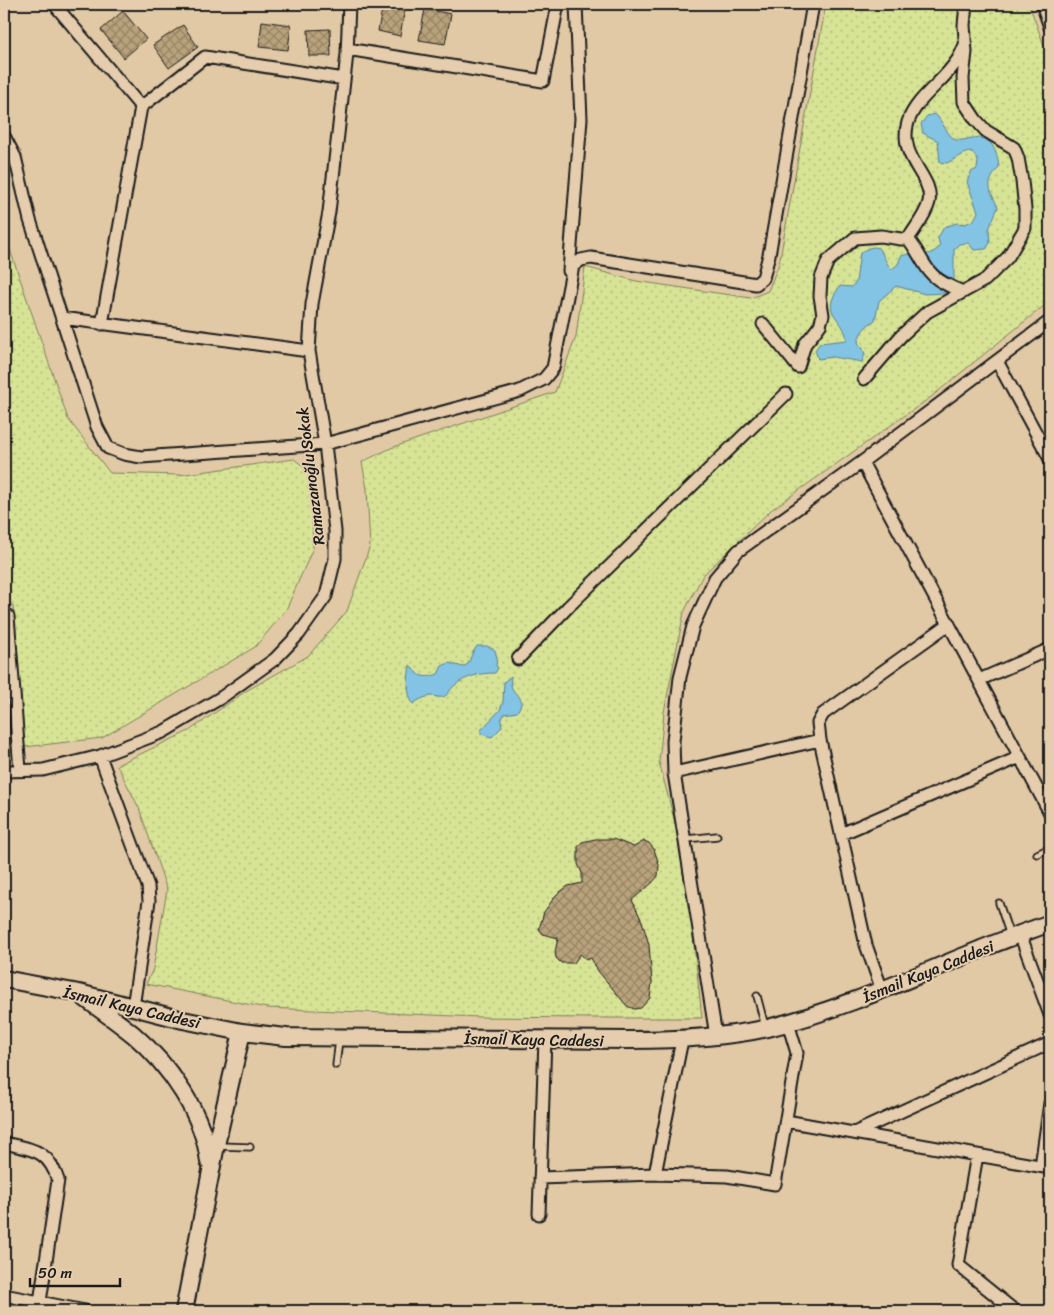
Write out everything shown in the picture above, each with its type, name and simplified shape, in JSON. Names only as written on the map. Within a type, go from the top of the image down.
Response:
[{"type":"street","points":[[56,4],[141,107]]},
{"type":"street","name":"Ramazanoğlu Sokak","points":[[4,771],[43,770],[100,756],[163,732],[222,697],[275,659],[299,634],[326,596],[335,560],[335,531],[325,444],[309,351],[312,304],[329,212],[347,49],[349,4]]},
{"type":"street","points":[[347,49],[544,81],[558,4]]},
{"type":"street","points":[[568,287],[581,119],[576,4]]},
{"type":"street","points":[[4,136],[15,158],[30,220],[97,427],[108,448],[124,454],[141,457],[325,444],[520,391],[544,379],[552,368],[573,266],[582,260],[591,258],[745,284],[756,284],[763,278],[769,255],[813,4]]},
{"type":"street","points":[[864,379],[901,336],[928,312],[958,290],[984,280],[1008,256],[1025,228],[1022,181],[1018,158],[1014,148],[986,131],[964,102],[964,25],[966,4]]},
{"type":"street","points":[[1042,4],[1050,27]]},
{"type":"street","points":[[908,239],[929,201],[928,187],[912,160],[906,145],[908,123],[916,107],[956,62],[965,45]]},
{"type":"street","points":[[102,324],[141,107],[205,58],[344,78]]},
{"type":"street","points":[[763,324],[798,367],[805,344],[817,329],[823,315],[820,296],[821,278],[828,261],[855,238],[881,236],[908,239]]},
{"type":"street","points":[[908,239],[918,251],[930,273],[958,290]]},
{"type":"street","points":[[62,318],[309,351]]},
{"type":"street","points":[[716,1036],[674,773],[673,741],[680,678],[693,626],[715,578],[738,551],[862,462],[1050,321]]},
{"type":"street","points":[[997,361],[1050,459]]},
{"type":"street","points":[[518,659],[568,607],[786,394]]},
{"type":"street","points":[[862,462],[1050,813]]},
{"type":"street","points":[[4,612],[8,616],[20,770]]},
{"type":"street","points":[[882,990],[866,945],[820,740],[818,723],[823,714],[949,624]]},
{"type":"street","points":[[979,680],[1050,649]]},
{"type":"street","points":[[674,773],[820,740]]},
{"type":"street","points":[[100,756],[148,886],[149,901],[133,1006]]},
{"type":"street","points":[[841,834],[1020,757]]},
{"type":"street","name":"İsmail Kaya Caddesi","points":[[4,979],[79,993],[183,1020],[242,1032],[286,1037],[682,1040],[788,1023],[882,990],[1050,924]]},
{"type":"street","points":[[1016,936],[1050,1015]]},
{"type":"street","points":[[79,993],[135,1036],[171,1074],[196,1114],[208,1145],[211,1175]]},
{"type":"street","points":[[540,1178],[655,1174],[727,1176],[775,1184],[797,1053],[788,1023]]},
{"type":"street","points":[[184,1311],[216,1145],[242,1032]]},
{"type":"street","points":[[539,1214],[545,1039]]},
{"type":"street","points":[[655,1174],[682,1040]]},
{"type":"street","points":[[854,1133],[1050,1043]]},
{"type":"street","points":[[786,1121],[1046,1167],[1050,1103]]},
{"type":"street","points":[[4,1143],[34,1151],[47,1158],[54,1168],[58,1180],[40,1302]]},
{"type":"street","points":[[977,1155],[958,1265],[1015,1311]]},
{"type":"street","points":[[4,1295],[85,1311]]},
{"type":"lane","points":[[686,839],[717,836]]},
{"type":"lane","points":[[1037,854],[1050,848]]},
{"type":"lane","points":[[998,903],[1016,936]]},
{"type":"lane","points":[[757,996],[766,1028]]},
{"type":"lane","points":[[336,1065],[339,1037]]},
{"type":"lane","points":[[216,1145],[250,1147]]},
{"type":"green space","points":[[826,4],[1029,4],[1050,62],[1050,301],[931,397],[771,510],[703,575],[684,612],[664,712],[659,762],[677,830],[687,882],[702,1018],[479,1017],[267,1008],[146,984],[153,969],[167,890],[139,808],[117,765],[189,731],[246,691],[308,656],[347,611],[370,546],[367,489],[362,462],[391,448],[555,392],[576,337],[585,267],[636,281],[751,298],[768,291],[779,264]]},
{"type":"green space","points":[[4,151],[6,153],[5,235],[68,419],[110,473],[179,475],[294,459],[311,472],[313,548],[286,610],[255,647],[102,738],[25,747],[13,605],[4,604]]},
{"type":"water","points":[[935,114],[953,139],[984,139],[995,150],[999,167],[992,178],[990,187],[998,207],[989,229],[990,243],[986,249],[974,250],[968,243],[959,244],[954,249],[954,280],[945,293],[925,294],[896,286],[879,301],[875,320],[860,335],[858,343],[865,354],[862,362],[833,357],[818,359],[815,350],[820,343],[847,340],[842,325],[834,315],[831,304],[840,286],[852,287],[856,282],[860,253],[868,248],[878,248],[892,269],[898,264],[901,256],[925,254],[934,251],[940,247],[938,238],[944,227],[957,223],[965,224],[974,220],[978,212],[967,182],[971,172],[977,169],[978,161],[973,153],[968,152],[947,163],[940,162],[938,141],[923,133],[921,124],[927,116]]},
{"type":"water","points":[[477,646],[487,646],[495,650],[496,666],[498,668],[495,673],[469,677],[454,686],[445,696],[428,696],[413,704],[408,690],[410,665],[422,676],[433,676],[438,674],[442,666],[449,663],[463,667],[468,664]]},
{"type":"water","points":[[511,676],[513,689],[521,699],[517,712],[504,714],[501,720],[502,727],[492,737],[481,734],[481,730],[500,710],[503,702],[504,682]]},
{"type":"building","points":[[383,4],[406,4],[400,36],[378,31]]},
{"type":"building","points":[[425,9],[451,14],[445,44],[419,40]]},
{"type":"building","points":[[123,11],[146,39],[124,58],[101,30]]},
{"type":"building","points":[[262,21],[291,25],[288,50],[259,47]]},
{"type":"building","points":[[183,25],[198,47],[169,68],[153,45]]},
{"type":"building","points":[[330,29],[331,56],[309,56],[308,30]]},
{"type":"building","points":[[595,839],[613,839],[634,847],[644,841],[649,843],[654,849],[659,865],[658,876],[632,900],[642,921],[649,945],[652,982],[650,998],[641,1008],[634,1009],[627,1006],[598,971],[591,958],[587,960],[580,954],[574,963],[561,963],[556,958],[555,952],[558,938],[543,934],[539,929],[544,912],[556,895],[568,886],[582,883],[582,873],[578,864],[578,847],[582,842]]}]
